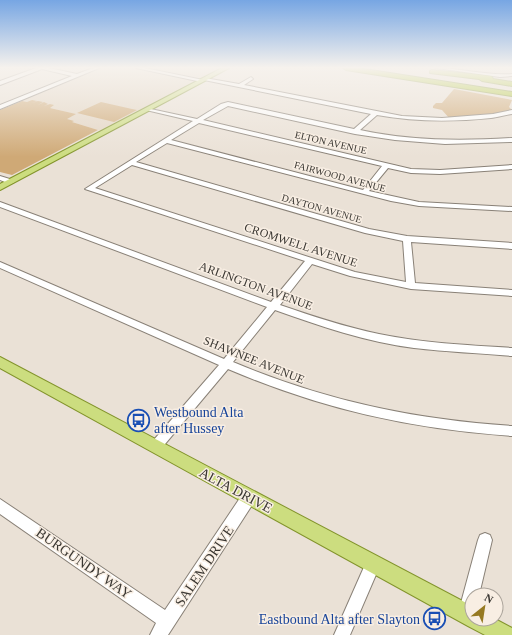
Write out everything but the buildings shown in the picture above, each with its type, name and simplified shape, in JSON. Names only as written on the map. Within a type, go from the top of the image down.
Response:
[{"type":"main road","points":[[0,187],[170,98]]},
{"type":"main road","name":"ALTA DRIVE","points":[[0,362],[464,613]]},
{"type":"main road","name":"ALTA DRIVE","points":[[490,627],[505,635]]},
{"type":"street","points":[[0,107],[24,98]]},
{"type":"street","points":[[298,98],[402,118],[427,120],[493,116],[512,112]]},
{"type":"street","points":[[132,163],[223,105],[228,104],[355,132],[424,142],[512,140]]},
{"type":"street","name":"ELTON AVENUE","points":[[148,109],[411,171],[430,172],[512,167]]},
{"type":"street","points":[[355,132],[375,113]]},
{"type":"street","name":"FAIRWOOD AVENUE","points":[[167,141],[403,202],[512,209]]},
{"type":"street","name":"CROMWELL AVENUE","points":[[132,163],[89,188],[353,274],[411,286],[512,293]]},
{"type":"street","name":"DAYTON AVENUE","points":[[132,163],[348,226],[407,238],[512,246]]},
{"type":"street","points":[[364,192],[386,166]]},
{"type":"street","points":[[0,178],[10,182]]},
{"type":"street","name":"ARLINGTON AVENUE","points":[[0,204],[327,325],[379,338],[446,347],[512,352]]},
{"type":"street","points":[[407,238],[411,286]]},
{"type":"street","points":[[156,446],[226,364],[310,261]]},
{"type":"street","name":"SHAWNEE AVENUE","points":[[0,265],[226,364],[291,390],[325,401],[424,422],[466,428],[512,431]]},
{"type":"street","name":"SALEM DRIVE","points":[[158,635],[249,497]]},
{"type":"street","name":"BURGUNDY WAY","points":[[0,506],[167,621]]},
{"type":"street","points":[[476,587],[485,540]]},
{"type":"street","points":[[342,635],[372,564]]},
{"type":"shaded area","points":[[24,98],[170,98],[105,132],[66,119],[75,114],[18,100]]},
{"type":"shaded area","points":[[447,98],[500,98],[512,100],[509,107],[512,110],[510,112],[450,119],[442,110],[433,108],[436,103],[442,103]]},
{"type":"shaded area","points":[[32,100],[37,101],[32,103],[38,101],[43,102],[38,105],[44,102],[48,104],[44,106],[50,104],[54,105],[50,108],[76,114],[67,119],[98,130],[12,175],[0,172],[0,110],[22,101],[27,102]]},
{"type":"shaded area","points":[[101,102],[137,110],[114,122],[77,113]]},
{"type":"place","name":"Westbound Alta after Hussey","points":[[138,420]]},
{"type":"place","name":"Eastbound Alta after Slayton","points":[[435,619]]}]
